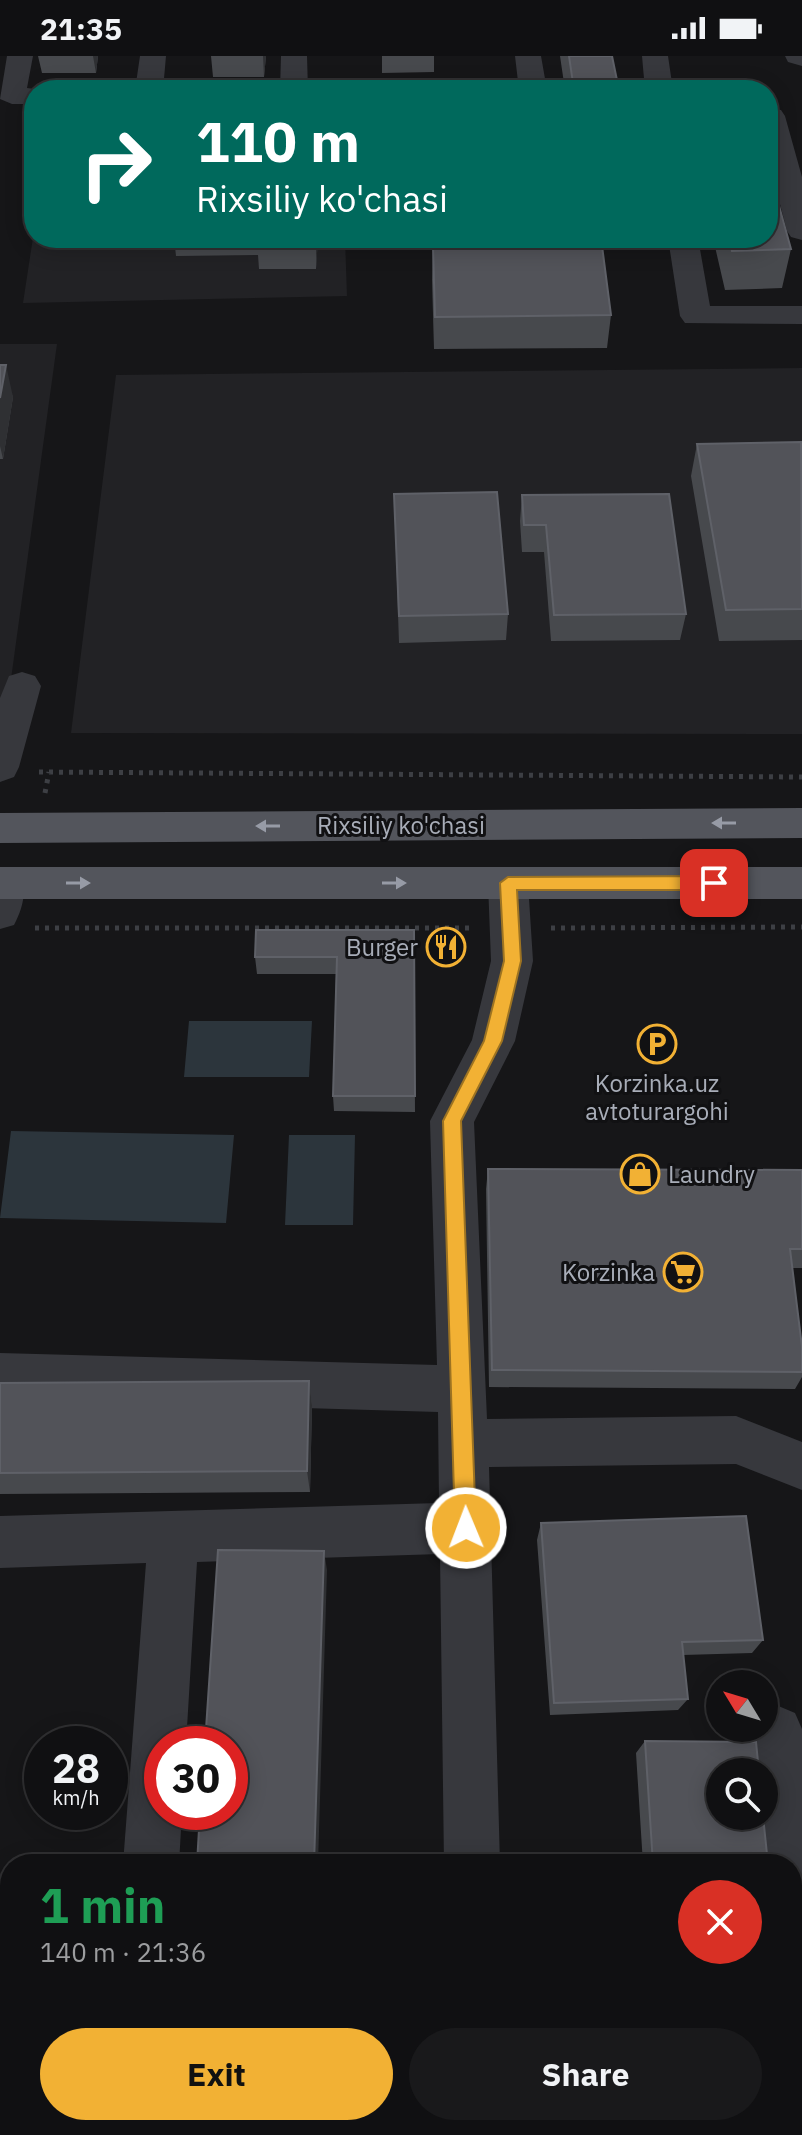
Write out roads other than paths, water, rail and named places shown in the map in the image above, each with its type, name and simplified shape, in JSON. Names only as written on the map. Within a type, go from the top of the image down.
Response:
[{"type":"main road","name":"Rixsiliy ko'chasi","points":[[0,828],[802,823]]},
{"type":"main road","points":[[335,883],[319,872],[312,855],[320,839],[336,826]]},
{"type":"main road","points":[[7,902],[335,883],[802,883]]},
{"type":"street","points":[[20,56],[12,96],[24,96]]},
{"type":"street","points":[[150,80],[153,56]]},
{"type":"street","points":[[294,56],[294,80]]},
{"type":"street","points":[[528,56],[532,80]]},
{"type":"street","points":[[655,56],[658,80]]},
{"type":"street","points":[[778,142],[802,231]]},
{"type":"street","points":[[685,248],[696,316],[802,315]]},
{"type":"street","points":[[12,769],[22,686]]},
{"type":"street","points":[[472,1854],[464,1443],[452,1121],[493,1041],[512,961],[508,883]]},
{"type":"street","points":[[0,1376],[462,1389]]},
{"type":"street","points":[[464,1443],[736,1440],[802,1466]]},
{"type":"street","points":[[0,1542],[466,1528]]},
{"type":"street","points":[[152,1854],[173,1539]]},
{"type":"street","points":[[777,1742],[789,1854]]},
{"type":"place","name":"Burger","points":[[446,947]]},
{"type":"place","name":"Korzinka.uz avtoturargohi","points":[[657,1044]]},
{"type":"place","name":"Laundry","points":[[640,1174]]},
{"type":"place","name":"Korzinka","points":[[683,1272]]}]
